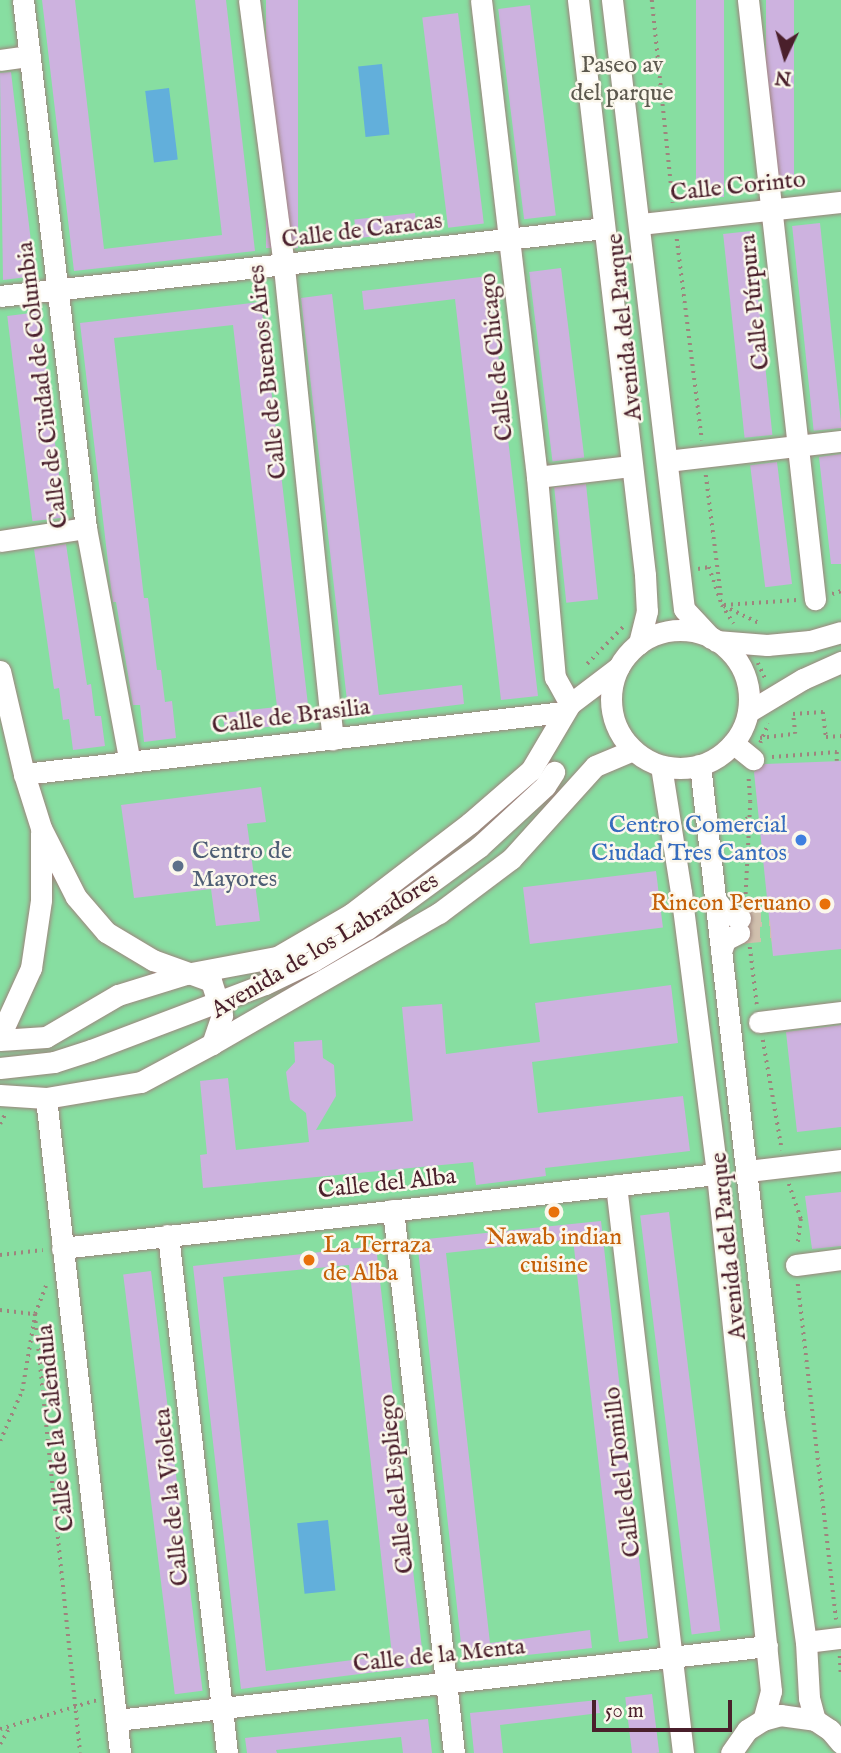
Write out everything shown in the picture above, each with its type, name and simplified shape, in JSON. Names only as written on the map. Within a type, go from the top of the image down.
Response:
[{"type":"street","name":"Calle de Ciudad de Columbia","points":[[23,0],[86,528],[130,762]]},
{"type":"street","name":"Calle de Buenos Aires","points":[[249,0],[284,267],[333,739]]},
{"type":"street","name":"Avenida del Parque","points":[[578,0],[647,611],[639,644]]},
{"type":"street","name":"Avenida del Parque","points":[[612,0],[684,609],[714,640]]},
{"type":"street","name":"Calle Púrpura","points":[[748,0],[814,599]]},
{"type":"street","name":"Calle de Chicago","points":[[487,1],[537,477],[555,677],[566,708]]},
{"type":"street","points":[[0,60],[30,56]]},
{"type":"street","name":"Calle Corinto","points":[[640,224],[841,202]]},
{"type":"street","name":"Calle de Caracas","points":[[0,296],[284,267],[604,228]]},
{"type":"street","points":[[667,461],[841,441]]},
{"type":"street","points":[[537,477],[630,466]]},
{"type":"street","points":[[0,541],[86,528]]},
{"type":"street","points":[[752,759],[741,729],[748,690],[742,669],[729,651],[714,640],[693,632],[674,631],[655,635],[639,644],[619,667],[611,688],[611,711],[619,732],[633,750],[661,766],[680,768],[699,765],[717,757],[741,729],[770,699],[803,679],[841,662]]},
{"type":"street","points":[[714,640],[810,641],[841,632]]},
{"type":"street","name":"Avenida de los Labradores","points":[[0,1038],[46,1037],[117,995],[186,974],[277,957],[351,914],[470,823],[531,770],[566,708],[619,667]]},
{"type":"street","points":[[0,671],[24,774],[41,828],[76,897],[106,932],[153,960],[211,981],[222,1015],[212,1044]]},
{"type":"street","name":"Calle de Brasilia","points":[[24,774],[333,739],[566,708]]},
{"type":"street","name":"Avenida de los Labradores","points":[[8,1095],[46,1098],[141,1082],[212,1044],[439,913],[511,859],[596,766],[633,750]]},
{"type":"street","name":"Avenida del Parque","points":[[699,765],[776,1427],[806,1642],[808,1693],[815,1720]]},
{"type":"street","name":"Avenida del Parque","points":[[661,766],[681,892],[717,1174],[771,1691],[764,1720]]},
{"type":"street","points":[[0,1068],[54,1062],[218,1002],[313,961],[367,929],[480,847],[545,786],[554,772]]},
{"type":"street","points":[[0,1038],[31,968],[41,900],[41,828]]},
{"type":"street","points":[[715,899],[726,913],[743,926],[725,940],[721,952]]},
{"type":"street","points":[[759,1022],[841,1012]]},
{"type":"street","points":[[0,1078],[8,1095]]},
{"type":"street","name":"Calle de la Calendula","points":[[46,1098],[120,1753]]},
{"type":"street","points":[[748,1171],[841,1160]]},
{"type":"street","name":"Calle del Alba","points":[[62,1248],[717,1174]]},
{"type":"street","name":"Calle del Tomillo","points":[[616,1185],[683,1753]]},
{"type":"street","name":"Calle del Espliego","points":[[393,1210],[454,1753]]},
{"type":"street","name":"Calle de la Violeta","points":[[169,1235],[227,1753]]},
{"type":"street","points":[[796,1265],[841,1259]]},
{"type":"street","points":[[806,1642],[840,1638]]},
{"type":"street","name":"Calle de la Menta","points":[[117,1720],[767,1646]]},
{"type":"street","points":[[731,1753],[741,1737],[764,1720],[789,1714],[815,1720],[841,1743]]},
{"type":"path","points":[[652,0],[675,220],[722,605],[758,639],[770,699],[769,721],[748,769],[750,802],[743,926],[780,1125],[783,1167],[801,1219],[796,1265],[840,1638],[841,1675]]},
{"type":"path","points":[[722,605],[814,599],[841,592]]},
{"type":"path","points":[[722,605],[758,639],[770,699]]},
{"type":"path","points":[[741,729],[761,738],[795,734],[793,714],[823,712],[826,737],[841,736]]},
{"type":"path","points":[[752,759],[837,752],[837,761]]},
{"type":"path","points":[[0,1255],[62,1248]]},
{"type":"path","points":[[0,1441],[22,1391],[35,1314],[49,1281]]},
{"type":"path","points":[[0,1310],[35,1314]]},
{"type":"path","points":[[35,1314],[80,1753]]},
{"type":"path","points":[[0,1729],[112,1695]]},
{"type":"path","points":[[0,1744],[11,1725]]},
{"type":"green space","name":"Paseo av del parque","points":[[0,0],[841,0],[841,1753],[0,1753]]},
{"type":"water","points":[[382,64],[389,135],[366,137],[358,67]]},
{"type":"water","points":[[169,88],[178,159],[154,162],[145,91]]},
{"type":"water","points":[[328,1520],[335,1591],[305,1594],[297,1523]]},
{"type":"building","points":[[42,0],[75,0],[104,249],[222,235],[195,0],[226,0],[255,251],[74,271]]},
{"type":"building","points":[[266,0],[298,0],[298,248],[266,248]]},
{"type":"building","points":[[696,0],[724,0],[724,197],[696,197]]},
{"type":"building","points":[[766,0],[794,0],[794,189],[766,189]]},
{"type":"building","points":[[530,5],[556,215],[524,219],[498,9]]},
{"type":"building","points":[[458,13],[484,223],[448,228],[422,17]]},
{"type":"building","points":[[11,72],[35,276],[3,280],[0,73]]},
{"type":"building","points":[[415,213],[417,232],[356,238],[354,219]]},
{"type":"building","points":[[820,223],[841,428],[814,431],[792,226]]},
{"type":"building","points":[[751,231],[772,435],[745,438],[723,234]]},
{"type":"building","points":[[561,268],[584,458],[553,461],[529,272]]},
{"type":"building","points":[[489,276],[538,696],[501,700],[455,299],[364,310],[362,291]]},
{"type":"building","points":[[332,294],[379,695],[462,685],[464,704],[349,718],[301,298]]},
{"type":"building","points":[[261,302],[310,722],[225,732],[223,713],[277,707],[233,325],[114,338],[144,598],[148,598],[157,670],[161,670],[165,702],[172,701],[176,738],[144,742],[140,705],[133,705],[116,602],[113,602],[80,323]]},
{"type":"building","points":[[39,312],[64,517],[32,521],[7,316]]},
{"type":"building","points":[[841,454],[841,564],[831,564],[819,457]]},
{"type":"building","points":[[777,462],[792,584],[765,587],[750,465]]},
{"type":"building","points":[[586,484],[598,599],[566,603],[554,487]]},
{"type":"building","points":[[66,544],[87,685],[91,684],[95,716],[101,716],[105,746],[73,750],[69,719],[63,720],[59,688],[54,689],[34,549]]},
{"type":"building","name":"Centro Comercial Ciudad Tres Cantos","points":[[841,761],[841,949],[773,956],[754,772],[765,764]]},
{"type":"building","points":[[261,787],[266,822],[247,824],[260,921],[216,926],[211,889],[134,898],[121,805]]},
{"type":"building","points":[[656,871],[663,928],[530,944],[523,887]]},
{"type":"building","points":[[671,985],[678,1043],[532,1062],[538,1113],[683,1096],[690,1151],[545,1168],[546,1176],[476,1185],[473,1162],[203,1188],[200,1155],[207,1154],[200,1081],[228,1078],[236,1150],[309,1142],[306,1113],[290,1100],[286,1072],[295,1062],[294,1042],[322,1040],[323,1058],[334,1065],[336,1096],[316,1130],[413,1121],[402,1007],[442,1004],[446,1054],[540,1042],[535,1003]]},
{"type":"building","points":[[841,1025],[841,1127],[797,1132],[786,1032]]},
{"type":"building","points":[[841,1192],[841,1246],[812,1249],[805,1196]]},
{"type":"building","points":[[669,1212],[720,1631],[692,1634],[640,1216]]},
{"type":"building","points":[[601,1221],[648,1638],[619,1642],[573,1239],[446,1253],[490,1643],[590,1630],[592,1648],[463,1662],[417,1240]]},
{"type":"building","points":[[376,1246],[424,1666],[241,1689],[193,1266]],"holes":[[[349,1265],[392,1655],[266,1671],[223,1277]]]},
{"type":"building","points":[[151,1271],[203,1691],[175,1694],[123,1274]]},
{"type":"building","points":[[652,1694],[659,1753],[632,1753],[625,1697]]},
{"type":"building","points":[[598,1700],[600,1713],[500,1725],[503,1753],[474,1753],[470,1713]]},
{"type":"building","points":[[428,1719],[432,1753],[403,1753],[401,1737],[276,1750],[277,1753],[247,1753],[245,1738]]},
{"type":"tunnel","points":[[740,918],[769,915]]},
{"type":"tunnel","points":[[739,933],[771,930]]},
{"type":"place","name":"Centro Comercial Ciudad Tres Cantos","points":[[801,840]]},
{"type":"place","name":"Centro de Mayores","points":[[178,866]]},
{"type":"place","name":"Rincon Peruano","points":[[825,904]]},
{"type":"place","name":"Nawab indian cuisine","points":[[554,1212]]},
{"type":"place","name":"La Terraza de Alba","points":[[309,1260]]}]
